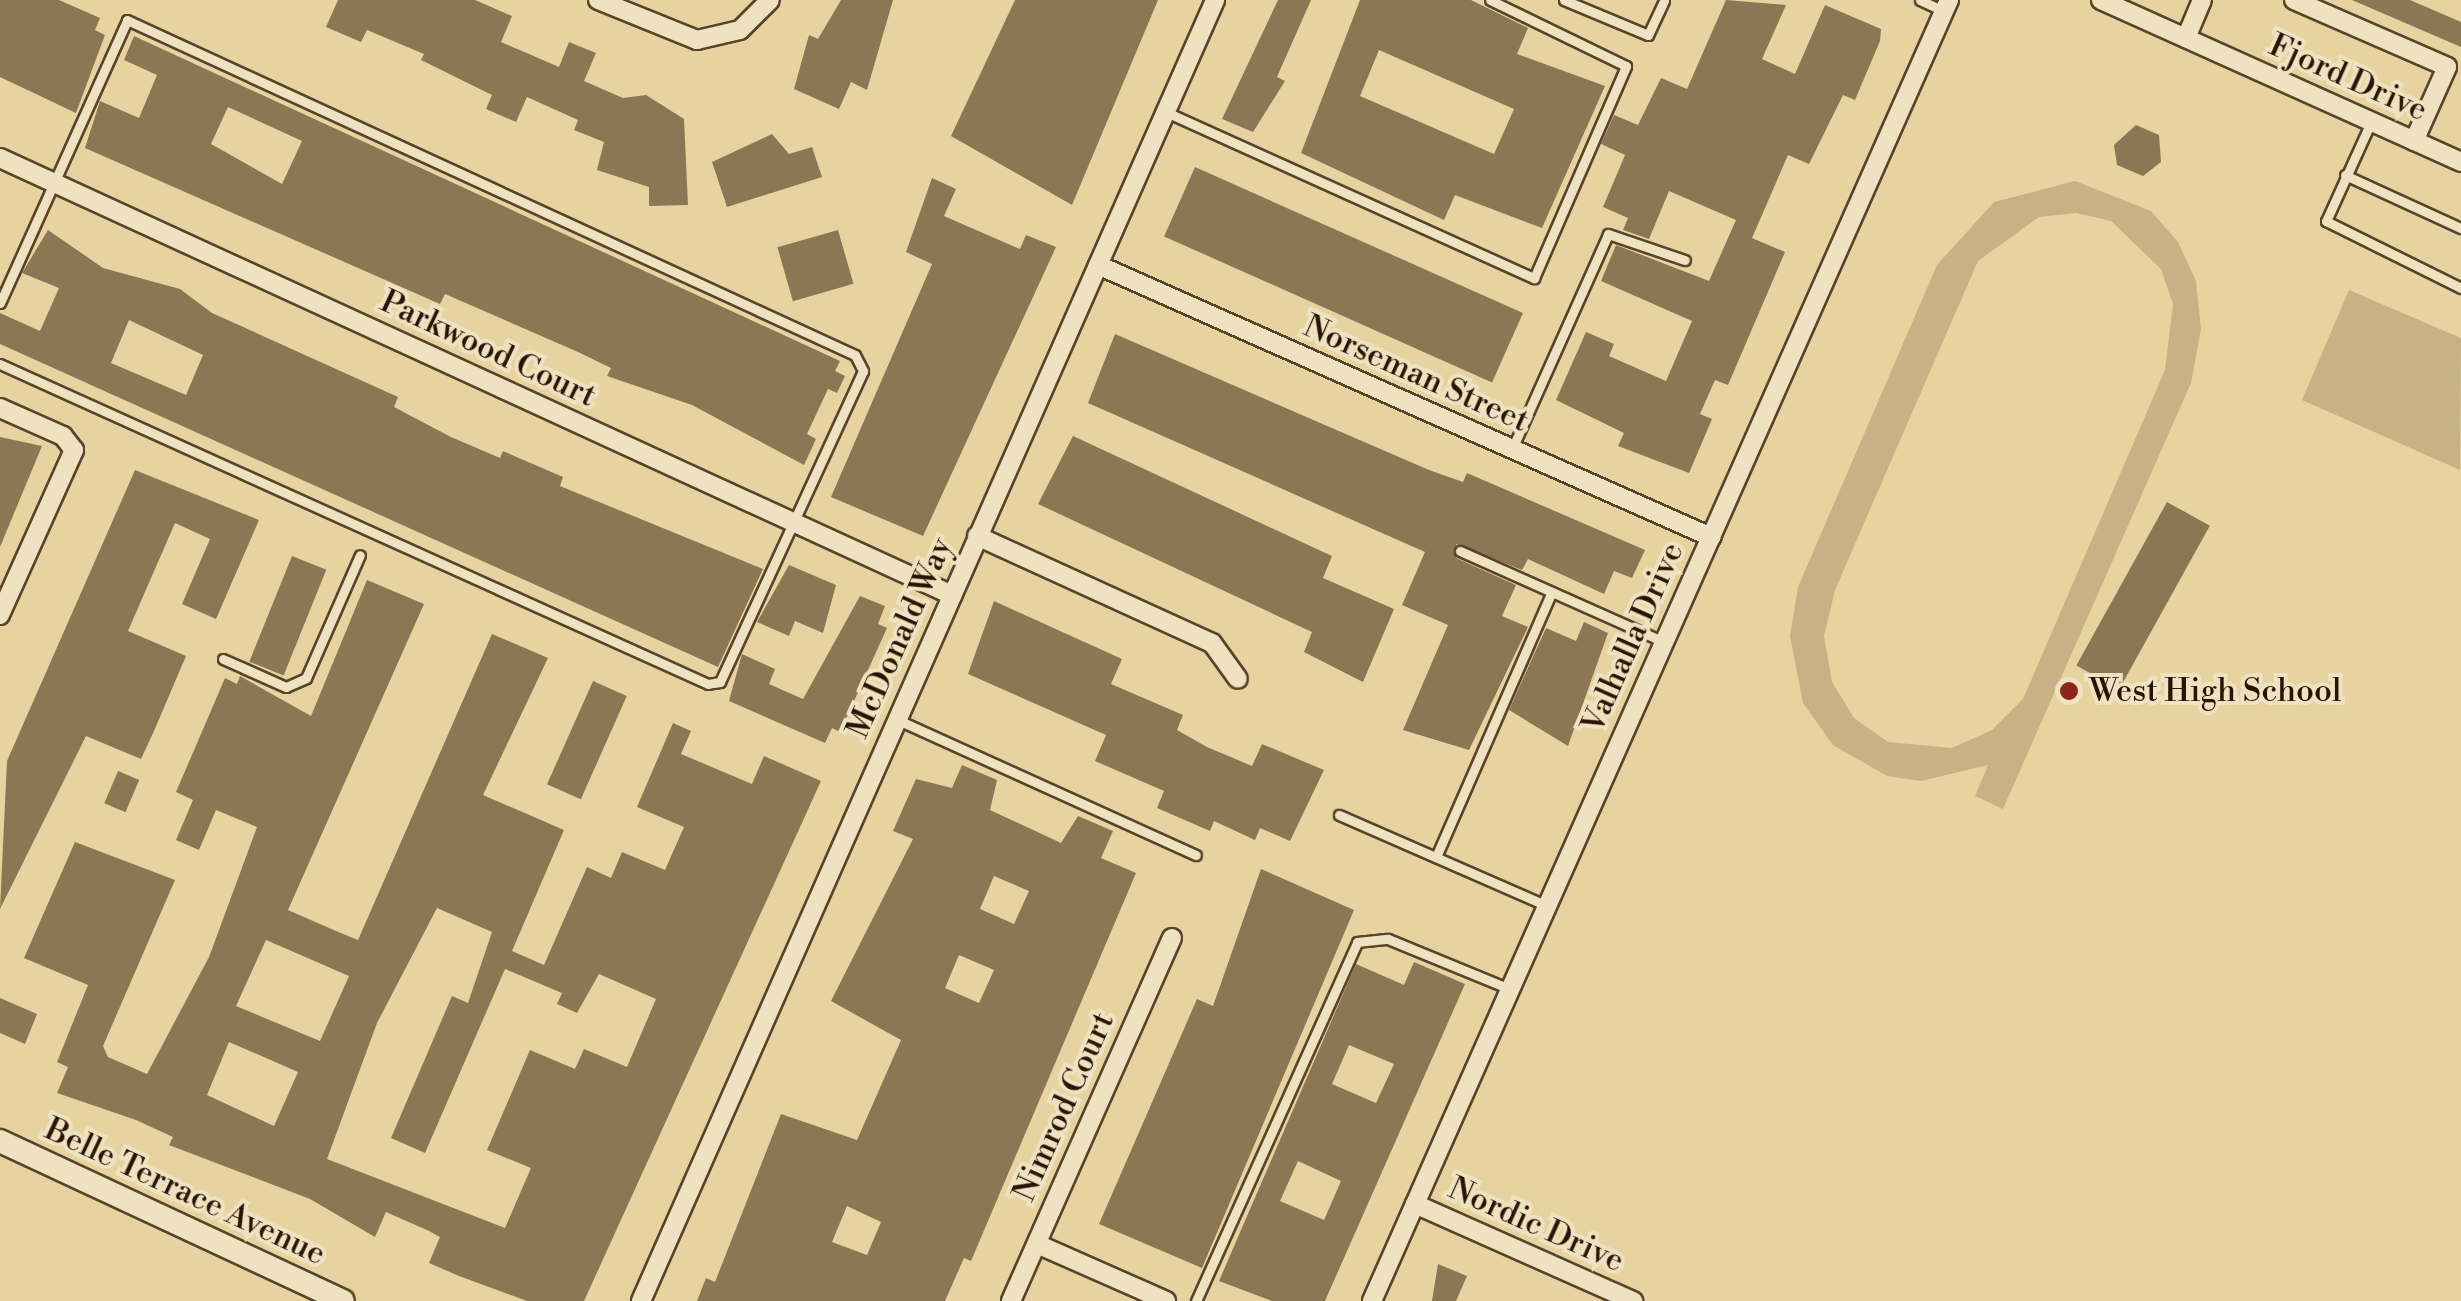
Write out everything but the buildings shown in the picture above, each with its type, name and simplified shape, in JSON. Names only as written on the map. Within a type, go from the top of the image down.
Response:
[{"type":"street","points":[[598,0],[698,40],[740,30],[770,0]]},
{"type":"street","name":"McDonald Way","points":[[641,1301],[1215,0]]},
{"type":"street","name":"Fjord Drive","points":[[2101,0],[2461,162]]},
{"type":"street","points":[[2186,38],[2202,0]]},
{"type":"street","points":[[2294,0],[2447,67],[2414,141]]},
{"type":"street","name":"Valhalla Drive","points":[[1372,1301],[1947,5]]},
{"type":"street","name":"Parkwood Court","points":[[0,158],[952,594]]},
{"type":"street","name":"Norseman Street","points":[[1098,265],[1711,537]]},
{"type":"street","points":[[0,408],[63,436],[74,450],[0,615]]},
{"type":"street","points":[[978,536],[1212,644],[1238,679]]},
{"type":"street","name":"Nimrod Court","points":[[1011,1301],[1172,938]]},
{"type":"street","name":"Belle Terrace Avenue","points":[[0,1142],[343,1301]]},
{"type":"street","name":"Nordic Drive","points":[[1415,1204],[1633,1301]]},
{"type":"street","points":[[1037,1244],[1166,1301]]},
{"type":"lane","points":[[1166,112],[1534,278],[1626,66],[1490,0]]},
{"type":"lane","points":[[1564,0],[1648,35],[1664,0]]},
{"type":"lane","points":[[1920,0],[1947,5]]},
{"type":"lane","points":[[0,303],[127,20],[855,355],[863,371],[720,682],[708,684],[0,364]]},
{"type":"lane","points":[[2371,122],[2345,176],[2329,226],[2461,288]]},
{"type":"lane","points":[[2345,176],[2461,228]]},
{"type":"lane","points":[[1512,449],[1608,234],[1685,260]]},
{"type":"lane","points":[[1460,550],[1664,642]]},
{"type":"lane","points":[[223,659],[286,687],[306,678],[360,555]]},
{"type":"lane","points":[[1436,857],[1552,592]]},
{"type":"lane","points":[[896,720],[1196,856]]},
{"type":"lane","points":[[1339,814],[1547,906]]},
{"type":"lane","points":[[1196,1301],[1357,942],[1388,940],[1510,990]]},
{"type":"shaded area","points":[[2075,181],[2151,211],[2178,242],[2196,281],[2201,329],[2191,383],[2003,809],[1975,796],[1988,765],[1921,781],[1887,776],[1833,745],[1803,703],[1790,636],[1798,587],[1937,265],[1994,202]],"holes":[[[2076,213],[2111,221],[2161,269],[2173,304],[2165,370],[2023,699],[1992,730],[1952,748],[1888,742],[1854,718],[1832,682],[1824,636],[1835,590],[1978,261],[2039,217]]]},
{"type":"shaded area","points":[[2349,290],[2461,338],[2460,470],[2302,400]]},
{"type":"place","name":"West High School","points":[[2069,691]]}]
